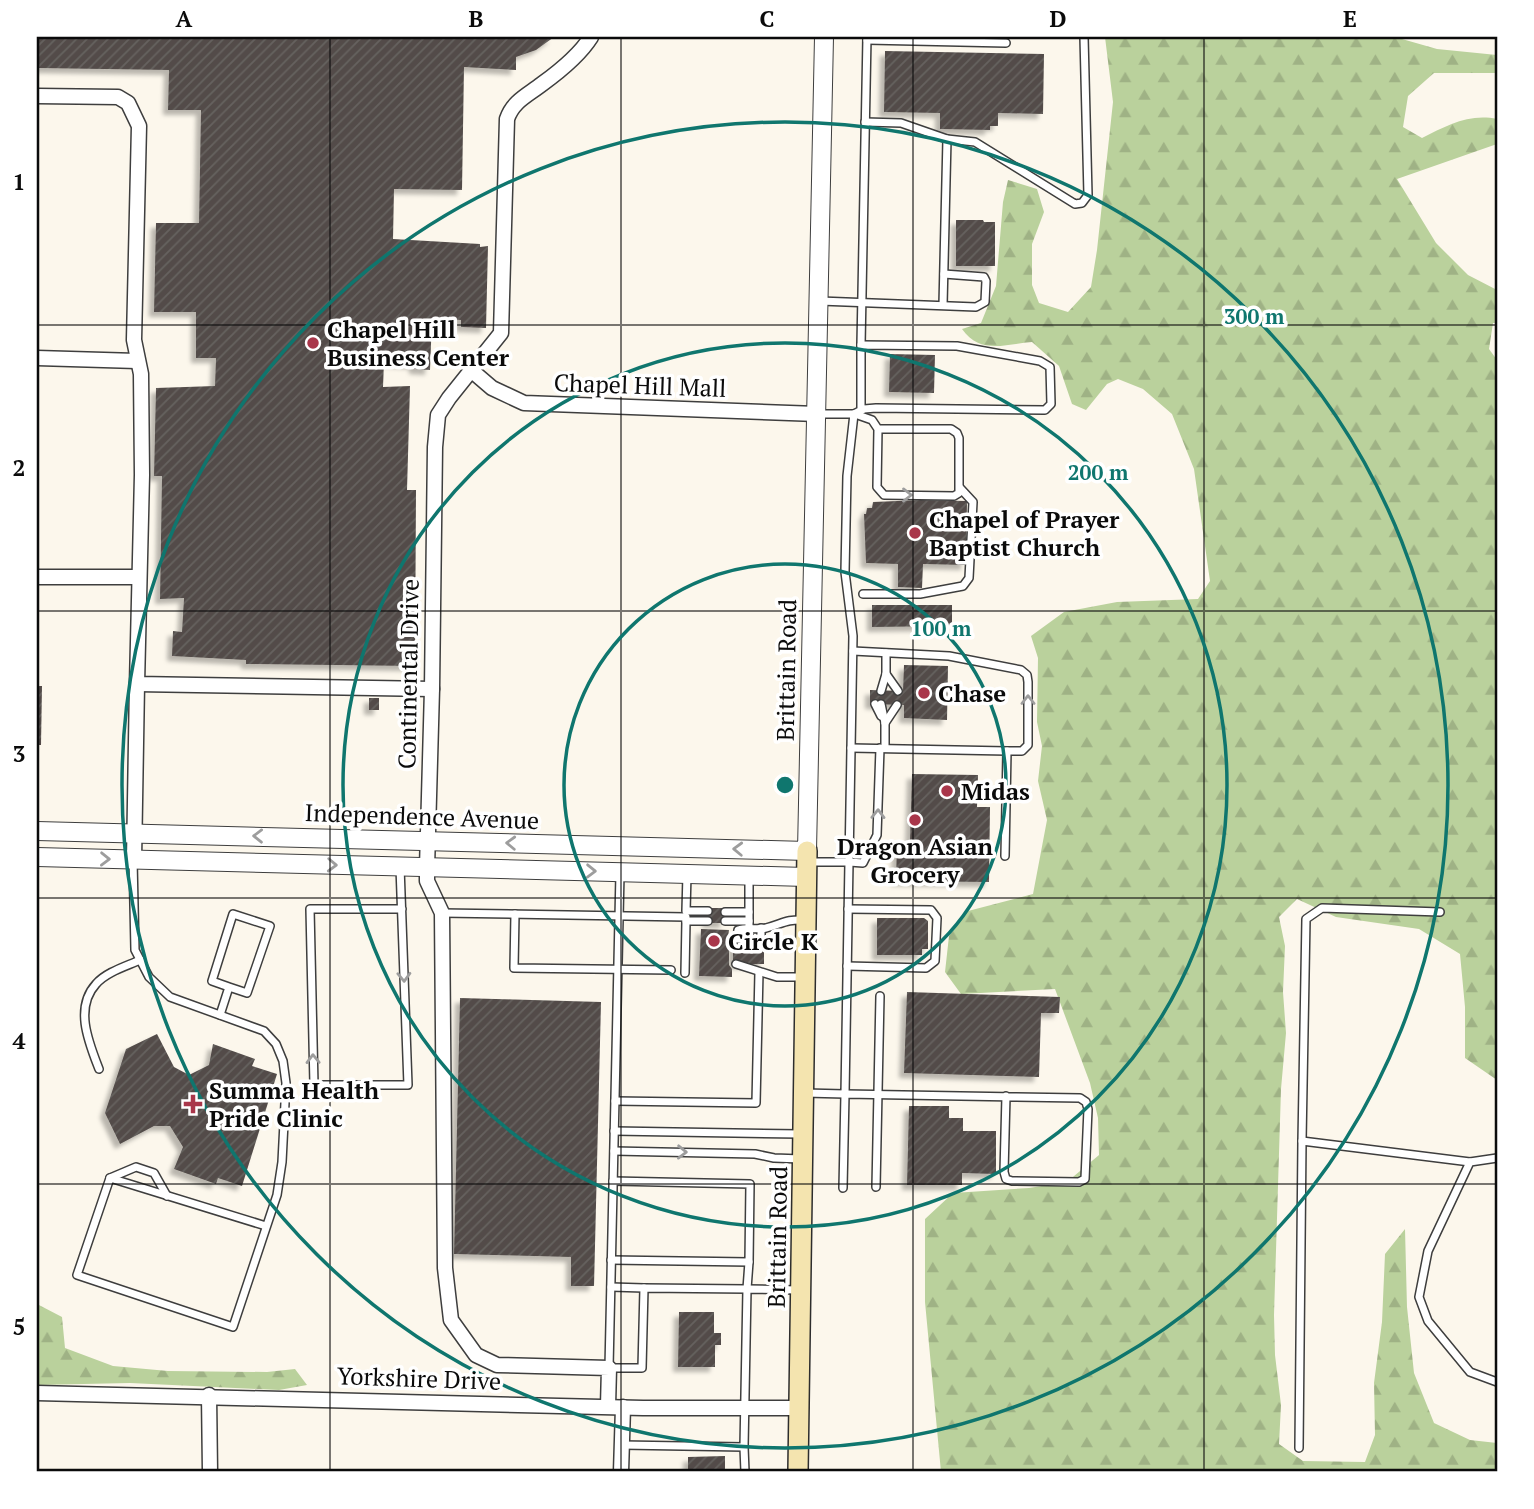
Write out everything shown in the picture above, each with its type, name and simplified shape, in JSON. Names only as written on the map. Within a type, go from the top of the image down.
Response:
[{"type":"main road","name":"Brittain Road","points":[[799,1472],[806,863]]},
{"type":"street","name":"Continental Drive","points":[[591,37],[557,72],[512,107],[507,119],[502,328],[498,339],[438,415],[435,447],[427,868],[428,881],[442,913],[446,1268],[451,1320],[476,1356],[497,1364],[609,1368]]},
{"type":"street","name":"Brittain Road","points":[[806,863],[824,37]]},
{"type":"street","points":[[37,96],[118,97],[128,103],[137,117],[139,127],[134,340],[141,374],[134,860]]},
{"type":"street","points":[[37,358],[137,361]]},
{"type":"street","name":"Chapel Hill Mall","points":[[471,370],[492,388],[524,402],[817,414]]},
{"type":"street","points":[[37,577],[139,577]]},
{"type":"street","points":[[137,684],[432,690]]},
{"type":"street","name":"Independence Avenue","points":[[37,831],[427,841],[806,863]]},
{"type":"street","name":"Independence Avenue","points":[[37,857],[749,875],[806,863]]},
{"type":"street","points":[[608,1406],[609,1368]]},
{"type":"street","name":"Yorkshire Drive","points":[[37,1393],[801,1408]]},
{"type":"street","points":[[209,1395],[210,1472]]},
{"type":"street","points":[[621,1472],[623,1406]]},
{"type":"lane","points":[[865,122],[901,123],[947,139],[975,142],[1074,204],[1083,203],[1088,195],[1084,37]]},
{"type":"lane","points":[[843,1188],[853,651],[845,572],[847,476],[858,412],[867,39],[1006,43]]},
{"type":"lane","points":[[943,305],[947,139]]},
{"type":"lane","points":[[820,301],[981,306],[985,302],[984,277],[944,274]]},
{"type":"lane","points":[[817,414],[858,412],[876,408],[1045,410],[1051,404],[1050,368],[1040,361],[957,346],[861,345]]},
{"type":"lane","points":[[858,412],[872,420],[878,429],[877,488],[880,492],[884,495],[954,496],[958,493],[957,433],[951,429],[878,429]]},
{"type":"lane","points":[[863,594],[920,594],[963,586],[969,578],[973,502],[960,488]]},
{"type":"lane","points":[[851,748],[1022,751],[1028,745],[1028,682],[1027,675],[1021,670],[949,656],[853,651]]},
{"type":"lane","points":[[878,691],[886,674],[886,653]]},
{"type":"lane","points":[[886,674],[894,691]]},
{"type":"lane","points":[[878,704],[885,723]]},
{"type":"lane","points":[[806,863],[863,863],[877,835],[885,723],[894,705]]},
{"type":"lane","points":[[1006,856],[1007,751]]},
{"type":"lane","points":[[134,860],[135,950],[149,976],[170,997],[264,1031],[276,1044],[283,1061],[286,1083],[282,1162],[277,1195],[233,1327],[77,1275],[110,1178],[136,1167],[154,1173],[167,1196]]},
{"type":"lane","points":[[400,867],[402,909],[408,1085],[314,1085],[310,909],[402,909]]},
{"type":"lane","points":[[620,872],[609,1368],[642,1368],[644,1288]]},
{"type":"lane","points":[[685,973],[687,873]]},
{"type":"lane","points":[[749,875],[749,940]]},
{"type":"lane","points":[[1299,1448],[1306,919],[1322,908],[1440,912]]},
{"type":"lane","points":[[847,965],[926,968],[932,965],[936,961],[937,918],[931,910],[848,909]]},
{"type":"lane","points":[[442,913],[686,916],[708,911]]},
{"type":"lane","points":[[725,912],[749,912]]},
{"type":"lane","points":[[233,914],[270,926],[247,993],[229,987],[212,981],[233,914]]},
{"type":"lane","points":[[515,914],[514,968],[671,970]]},
{"type":"lane","points":[[686,916],[708,921]]},
{"type":"lane","points":[[725,921],[761,929],[788,919],[805,920]]},
{"type":"lane","points":[[737,939],[738,930],[749,925]]},
{"type":"lane","points":[[761,929],[761,939]]},
{"type":"lane","points":[[99,1069],[85,1035],[88,998],[96,984],[140,960]]},
{"type":"lane","points":[[736,964],[777,976],[805,977]]},
{"type":"lane","points":[[615,1101],[756,1103],[760,969]]},
{"type":"lane","points":[[220,1015],[229,987]]},
{"type":"lane","points":[[876,1187],[880,996]]},
{"type":"lane","points":[[805,1093],[1006,1096],[1080,1098],[1086,1102],[1088,1109],[1086,1179],[1079,1182],[1006,1179],[1006,1096]]},
{"type":"lane","points":[[614,1131],[804,1134]]},
{"type":"lane","points":[[1302,1142],[1470,1162],[1497,1158]]},
{"type":"lane","points":[[614,1151],[755,1153],[774,1158],[803,1159]]},
{"type":"lane","points":[[1470,1162],[1428,1251],[1419,1297],[1428,1321],[1470,1372],[1497,1382]]},
{"type":"lane","points":[[110,1178],[266,1226]]},
{"type":"lane","points":[[613,1181],[750,1184],[745,1472]]},
{"type":"lane","points":[[611,1259],[749,1262]]},
{"type":"lane","points":[[611,1287],[800,1290]]},
{"type":"lane","points":[[621,1445],[744,1447]]},
{"type":"green space","points":[[1105,37],[1395,37],[1437,49],[1497,55],[1497,73],[1434,73],[1408,96],[1403,127],[1422,138],[1467,119],[1497,119],[1497,144],[1397,179],[1436,243],[1468,275],[1497,290],[1497,323],[1493,323],[1489,349],[1497,360],[1497,1080],[1465,1058],[1465,1007],[1460,954],[1419,929],[1336,917],[1297,899],[1279,917],[1285,946],[1283,992],[1286,1033],[1281,1089],[1274,1315],[1275,1355],[1281,1405],[1279,1444],[1303,1461],[1365,1462],[1375,1435],[1374,1383],[1382,1322],[1385,1254],[1405,1229],[1407,1307],[1414,1373],[1434,1423],[1470,1440],[1497,1443],[1497,1472],[941,1472],[925,1302],[925,1219],[953,1193],[1029,1188],[1067,1182],[1099,1155],[1098,1118],[1090,1083],[1055,989],[961,994],[945,972],[949,936],[968,911],[1033,894],[1047,820],[1038,781],[1042,746],[1037,722],[1038,658],[1031,636],[1064,612],[1117,602],[1198,599],[1210,581],[1194,469],[1172,414],[1143,389],[1118,379],[1107,384],[1086,410],[1072,404],[1059,366],[1032,342],[1003,346],[985,345],[969,337],[962,329],[981,323],[996,286],[1003,202],[1008,180],[1037,189],[1044,212],[1032,244],[1032,285],[1039,303],[1068,312],[1091,287],[1113,102]]},
{"type":"green space","points":[[37,1304],[62,1317],[65,1348],[113,1366],[168,1371],[267,1372],[295,1369],[307,1385],[279,1390],[130,1383],[37,1385]]},
{"type":"building","name":"Chapel Hill Business Center","points":[[37,37],[554,37],[536,50],[516,57],[516,70],[464,67],[462,190],[394,189],[393,239],[488,246],[486,328],[461,327],[461,320],[432,318],[430,370],[414,369],[414,364],[384,362],[383,387],[410,386],[407,490],[416,490],[415,666],[246,664],[246,660],[172,656],[173,631],[182,632],[184,598],[160,599],[162,476],[154,476],[156,388],[215,386],[216,358],[196,358],[196,312],[154,312],[156,223],[199,223],[201,110],[168,110],[169,70],[37,68]]},
{"type":"building","points":[[885,51],[1044,54],[1043,114],[998,113],[998,126],[990,126],[990,130],[940,129],[940,113],[884,112]]},
{"type":"building","points":[[956,220],[995,222],[995,266],[956,266]]},
{"type":"building","points":[[890,354],[935,355],[934,393],[889,392]]},
{"type":"building","name":"Chapel of Prayer Baptist Church","points":[[967,501],[966,565],[923,564],[922,588],[898,587],[898,564],[866,563],[864,514],[867,508],[872,508],[873,502]]},
{"type":"building","points":[[872,605],[952,605],[952,626],[872,627]]},
{"type":"building","points":[[904,665],[948,666],[947,720],[904,718],[904,705],[870,704],[870,690],[903,691]]},
{"type":"building","points":[[37,686],[42,686],[41,745],[37,745]]},
{"type":"building","points":[[369,698],[379,698],[379,710],[369,710]]},
{"type":"building","points":[[912,774],[978,775],[977,807],[990,807],[989,882],[896,881],[897,841],[910,842]]},
{"type":"building","points":[[708,908],[725,908],[725,923],[707,923]]},
{"type":"building","points":[[877,918],[924,918],[928,921],[928,949],[922,949],[922,955],[877,955]]},
{"type":"building","points":[[701,929],[729,930],[728,937],[733,942],[729,945],[732,977],[699,976]]},
{"type":"building","points":[[733,939],[764,939],[764,964],[733,964]]},
{"type":"building","points":[[907,992],[1060,997],[1059,1013],[1041,1013],[1039,1077],[904,1073]]},
{"type":"building","points":[[460,998],[601,1002],[594,1286],[571,1286],[571,1257],[454,1254]]},
{"type":"building","points":[[157,1034],[174,1067],[189,1075],[209,1065],[213,1044],[255,1059],[252,1066],[277,1074],[242,1186],[218,1178],[216,1184],[174,1169],[183,1147],[170,1126],[154,1126],[120,1144],[105,1113],[126,1049]]},
{"type":"building","points":[[909,1106],[949,1106],[949,1118],[963,1118],[963,1131],[996,1131],[996,1174],[962,1173],[962,1185],[907,1185]]},
{"type":"building","points":[[679,1312],[714,1312],[714,1333],[721,1333],[721,1345],[715,1345],[715,1367],[678,1367]]},
{"type":"building","points":[[725,1456],[725,1472],[688,1472],[688,1457]]},
{"type":"place","name":"Chapel Hill Business Center","points":[[313,343]]},
{"type":"place","name":"Chapel of Prayer Baptist Church","points":[[915,533]]},
{"type":"place","name":"Chase","points":[[924,693]]},
{"type":"place","name":"Midas","points":[[947,791]]},
{"type":"place","name":"Dragon Asian Grocery","points":[[915,820]]},
{"type":"place","name":"Circle K","points":[[714,941]]},
{"type":"place","name":"Summa Health Pride Clinic","points":[[193,1104]]}]
